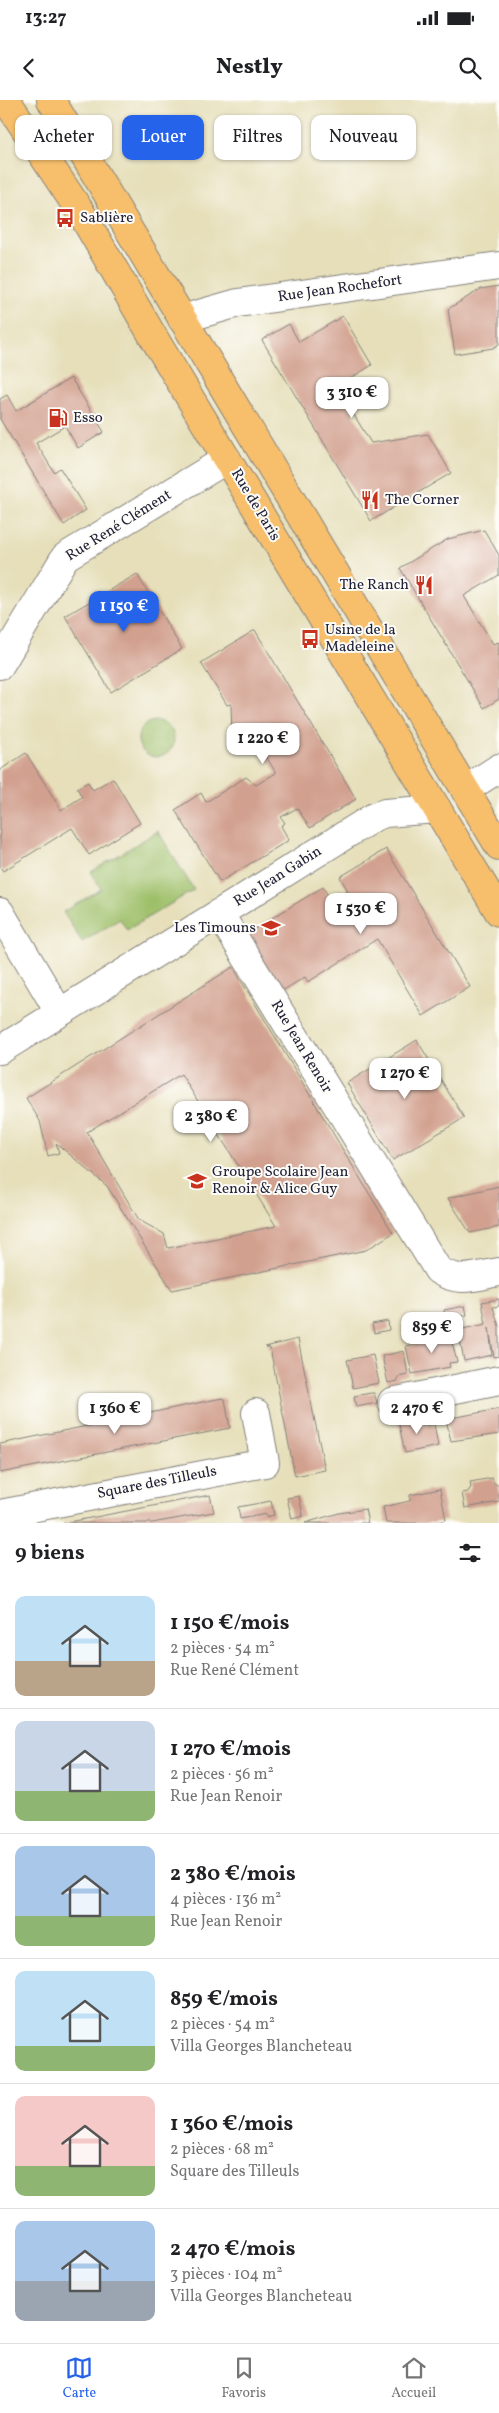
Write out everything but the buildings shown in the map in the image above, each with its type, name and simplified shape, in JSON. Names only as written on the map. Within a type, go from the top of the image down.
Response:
[{"type":"main road","name":"Rue de Paris","points":[[6,100],[80,211],[499,912]]},
{"type":"main road","points":[[51,100],[499,846]]},
{"type":"street","name":"Rue Jean Rochefort","points":[[182,319],[238,304],[499,266]]},
{"type":"street","name":"Rue René Clément","points":[[0,665],[66,557],[227,458]]},
{"type":"street","points":[[465,790],[499,768]]},
{"type":"street","name":"Rue Jean Gabin","points":[[0,1050],[374,817],[386,813],[437,809]]},
{"type":"street","points":[[0,912],[59,1012]]},
{"type":"street","name":"Rue Jean Renoir","points":[[220,913],[438,1270],[450,1278],[463,1278],[499,1272]]},
{"type":"street","points":[[392,1402],[499,1380]]},
{"type":"street","name":"Square des Tilleuls","points":[[0,1514],[265,1463],[256,1413]]},
{"type":"green space","points":[[156,721],[163,722],[169,726],[173,732],[173,746],[169,752],[163,756],[156,757],[149,756],[143,752],[139,746],[138,739],[139,732],[143,726],[149,722]]},
{"type":"green space","points":[[158,831],[194,890],[127,930],[120,919],[82,942],[63,912],[101,889],[91,872]]},
{"type":"place","name":"Sablière","points":[[65,218]]},
{"type":"place","name":"Esso","points":[[58,418]]},
{"type":"place","name":"The Corner","points":[[370,500]]},
{"type":"place","name":"The Ranch","points":[[424,585]]},
{"type":"place","name":"Usine de la Madeleine","points":[[310,639]]},
{"type":"place","name":"Les Timouns","points":[[271,928]]},
{"type":"place","name":"Groupe Scolaire Jean Renoir & Alice Guy","points":[[197,1181]]}]
